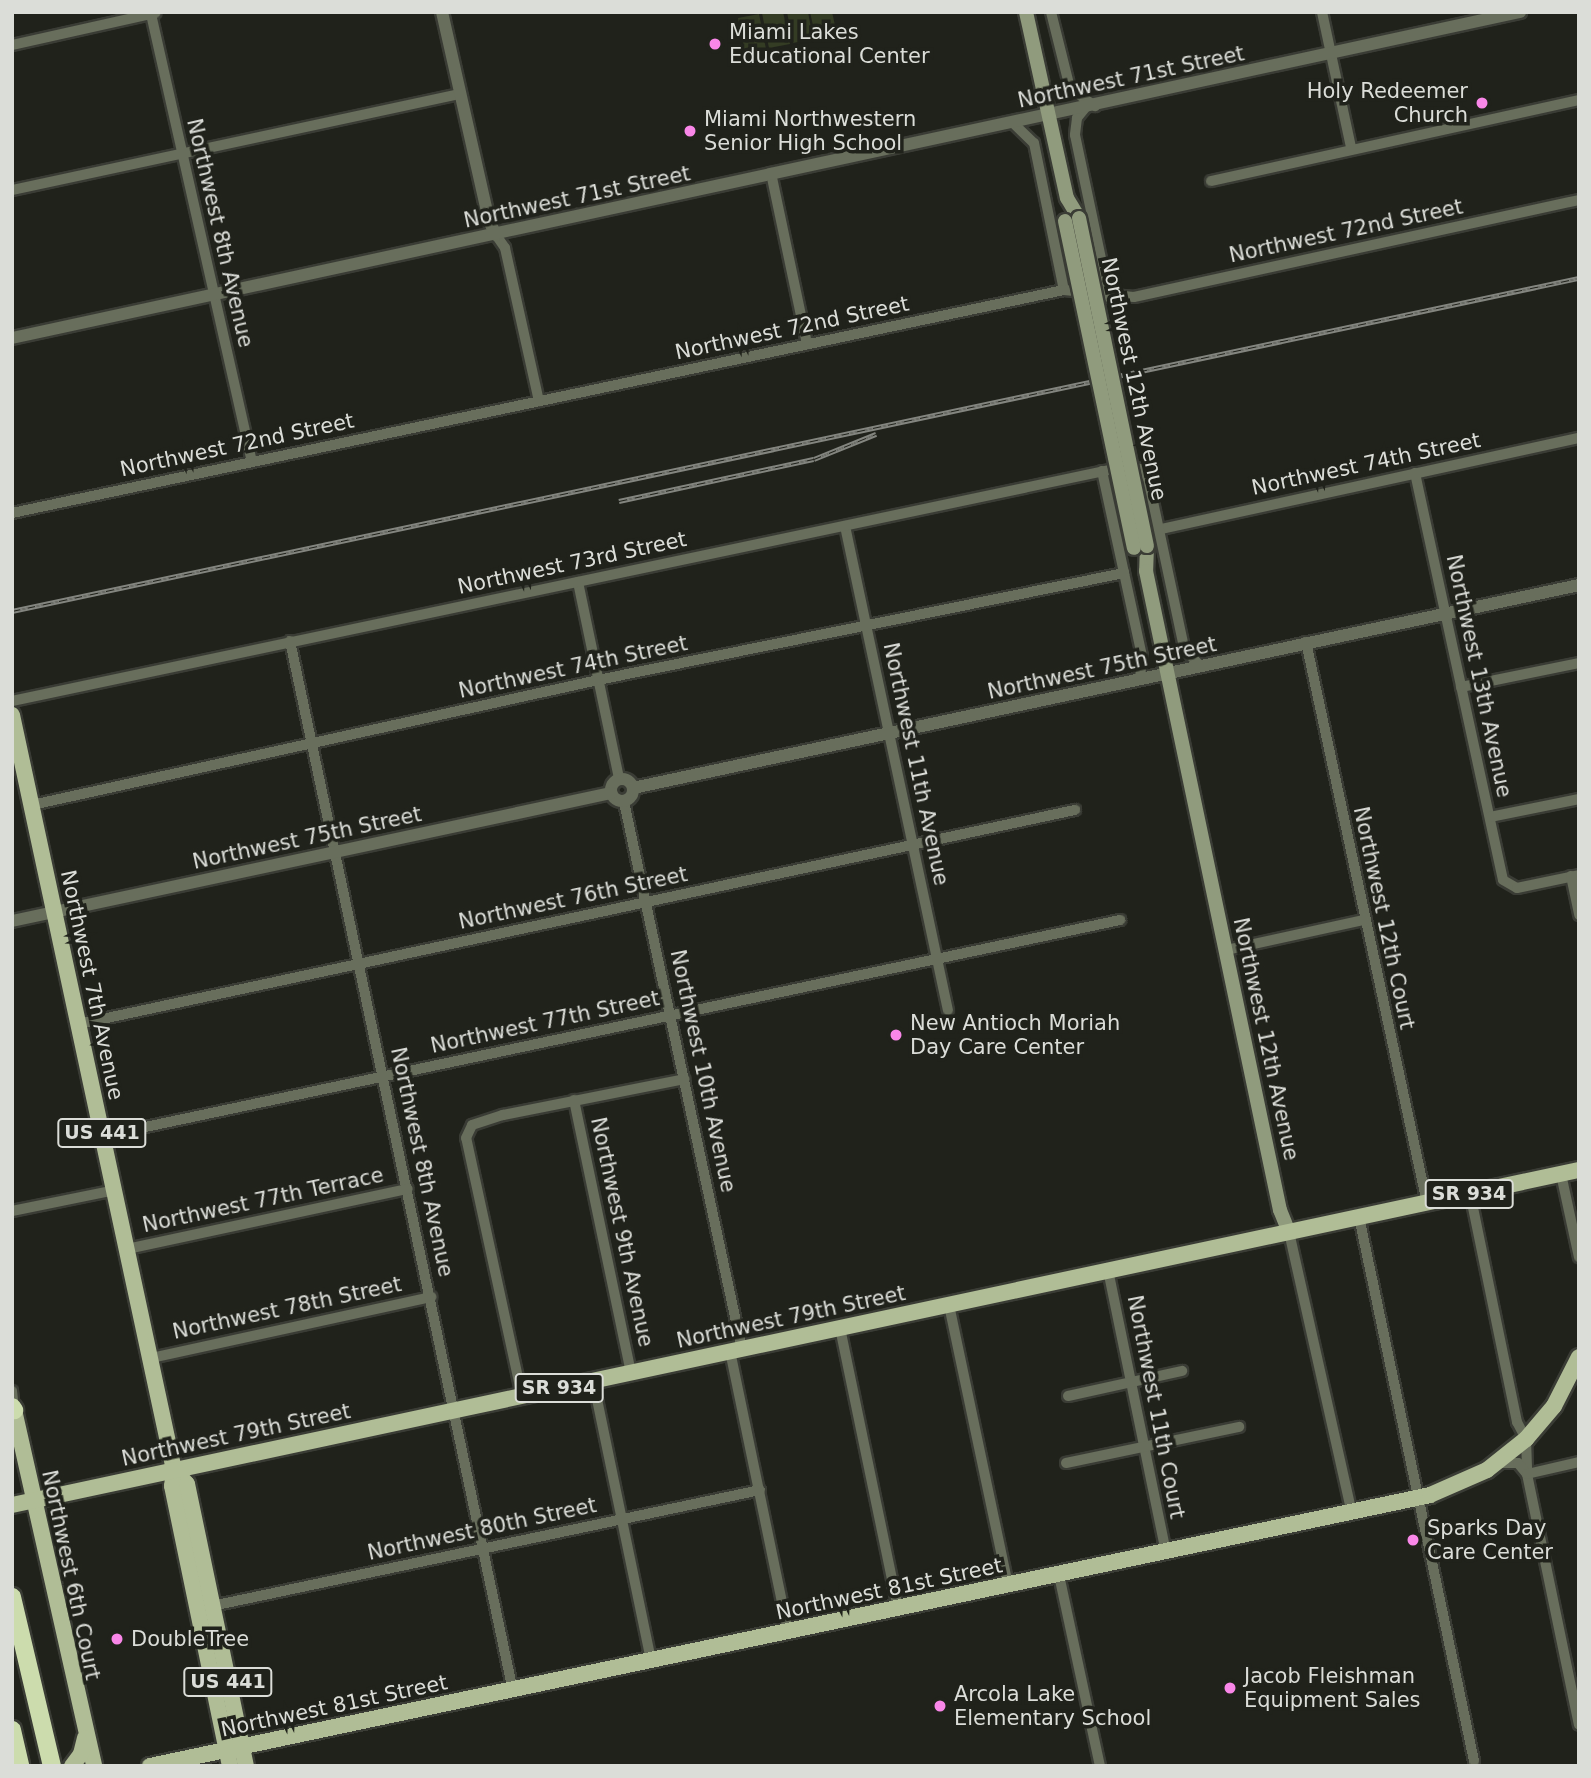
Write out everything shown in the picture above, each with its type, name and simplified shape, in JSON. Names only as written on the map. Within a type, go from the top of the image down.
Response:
[{"type":"highway","points":[[12,1597],[41,1746],[39,1766]]},
{"type":"highway","points":[[12,1648],[41,1746],[52,1766]]},
{"type":"highway","points":[[12,1730],[19,1759]]},
{"type":"main road","name":"Northwest 12th Avenue","points":[[1026,12],[1280,1210],[1289,1232]]},
{"type":"main road","name":"Northwest 7th Avenue","points":[[12,715],[174,1470],[172,1486],[233,1754],[246,1766]]},
{"type":"main road","name":"Northwest 79th Street","points":[[12,1505],[1579,1170]]},
{"type":"main road","name":"Northwest 81st Street","points":[[150,1766],[233,1754],[651,1661],[1419,1498],[1452,1488],[1497,1463],[1526,1439],[1572,1381],[1579,1357]]},
{"type":"main road","name":"Northwest 6th Court","points":[[13,1408],[85,1738],[94,1766]]},
{"type":"main road","name":"Northwest 7th Avenue","points":[[174,1470],[187,1484],[212,1606],[233,1754]]},
{"type":"main road","points":[[72,1766],[81,1754],[85,1738]]},
{"type":"street","points":[[442,12],[496,235],[505,248],[539,401]]},
{"type":"street","points":[[1051,12],[1070,88],[1090,107]]},
{"type":"street","points":[[1322,12],[1351,147]]},
{"type":"street","name":"Northwest 71st Street","points":[[12,338],[496,235],[771,173],[1050,116],[1520,12]]},
{"type":"street","points":[[12,45],[154,13]]},
{"type":"street","name":"Northwest 8th Avenue","points":[[154,13],[213,294],[252,461]]},
{"type":"street","points":[[12,190],[460,94]]},
{"type":"street","points":[[1211,181],[1351,147],[1579,100]]},
{"type":"street","name":"Northwest 12th Avenue","points":[[1090,107],[1077,118],[1075,135],[1109,297]]},
{"type":"street","points":[[1013,123],[1034,143],[1064,290]]},
{"type":"street","points":[[771,173],[807,344]]},
{"type":"street","name":"Northwest 72nd Street","points":[[12,513],[1064,290],[1109,297],[1134,297],[1579,200]]},
{"type":"street","name":"Northwest 74th Street","points":[[1161,529],[1579,438]]},
{"type":"street","name":"Northwest 12th Avenue","points":[[1140,469],[1148,478],[1161,529],[1184,648],[1200,666]]},
{"type":"street","name":"Northwest 73rd Street","points":[[12,701],[1102,471],[1140,469]]},
{"type":"street","points":[[1102,471],[1142,656],[1140,679]]},
{"type":"street","name":"Northwest 13th Avenue","points":[[1415,472],[1503,880],[1508,886],[1575,876]]},
{"type":"street","name":"Northwest 11th Avenue","points":[[845,526],[948,1010]]},
{"type":"street","name":"Northwest 74th Street","points":[[32,805],[598,680],[1124,573]]},
{"type":"street","points":[[578,582],[619,779],[611,793],[624,802],[633,788],[628,781],[619,779]]},
{"type":"street","name":"Northwest 75th Street","points":[[633,788],[1579,585]]},
{"type":"street","name":"Northwest 8th Avenue","points":[[290,641],[513,1691]]},
{"type":"street","name":"Northwest 12th Court","points":[[1306,642],[1427,1203]]},
{"type":"street","points":[[1461,687],[1579,663]]},
{"type":"street","name":"Northwest 75th Street","points":[[12,921],[611,793]]},
{"type":"street","points":[[1490,817],[1579,799]]},
{"type":"street","name":"Northwest 10th Avenue","points":[[624,802],[672,1014],[788,1632]]},
{"type":"street","name":"Northwest 76th Street","points":[[79,1024],[1075,810]]},
{"type":"street","points":[[1575,876],[1579,915]]},
{"type":"street","points":[[1226,950],[1364,919]]},
{"type":"street","name":"Northwest 77th Street","points":[[103,1136],[1120,920]]},
{"type":"street","points":[[522,1396],[466,1138],[472,1125],[575,1100],[684,1079]]},
{"type":"street","name":"Northwest 9th Avenue","points":[[575,1100],[631,1372]]},
{"type":"street","points":[[1561,1174],[1579,1257]]},
{"type":"street","name":"Northwest 77th Terrace","points":[[127,1249],[408,1189]]},
{"type":"street","points":[[12,1211],[115,1190]]},
{"type":"street","points":[[1470,1193],[1517,1422],[1526,1439],[1527,1474],[1579,1725]]},
{"type":"street","points":[[1359,1217],[1474,1761]]},
{"type":"street","name":"Northwest 12th Avenue","points":[[1289,1232],[1352,1513]]},
{"type":"street","name":"Northwest 11th Court","points":[[1108,1270],[1166,1552]]},
{"type":"street","name":"Northwest 78th Street","points":[[150,1357],[431,1297]]},
{"type":"street","points":[[949,1305],[1008,1585]]},
{"type":"street","points":[[840,1328],[898,1609]]},
{"type":"street","points":[[1068,1396],[1182,1371]]},
{"type":"street","points":[[593,1380],[651,1661]]},
{"type":"street","name":"Northwest 6th Court","points":[[12,1391],[13,1408]]},
{"type":"street","points":[[1066,1463],[1239,1427]]},
{"type":"street","points":[[1497,1463],[1515,1462],[1527,1474]]},
{"type":"street","points":[[1527,1474],[1579,1462]]},
{"type":"street","name":"Northwest 80th Street","points":[[212,1606],[760,1490]]},
{"type":"street","points":[[1059,1575],[1100,1766]]},
{"type":"green space","points":[[783,12],[790,44],[769,48],[762,13]]},
{"type":"green space","points":[[787,12],[808,12],[813,39],[793,43]]},
{"type":"green space","points":[[810,12],[832,12],[837,34],[816,39]]},
{"type":"green space","points":[[759,14],[766,49],[745,53],[738,18]]},
{"type":"railway","points":[[12,611],[1579,278]]},
{"type":"railway","points":[[619,501],[814,459],[876,434]]},
{"type":"place","name":"Miami Lakes Educational Center","points":[[715,44]]},
{"type":"place","name":"Holy Redeemer Church","points":[[1482,103]]},
{"type":"place","name":"Miami Northwestern Senior High School","points":[[690,131]]},
{"type":"place","name":"New Antioch Moriah Day Care Center","points":[[896,1035]]},
{"type":"place","name":"Sparks Day Care Center","points":[[1413,1540]]},
{"type":"place","name":"DoubleTree","points":[[117,1639]]},
{"type":"place","name":"Jacob Fleishman Equipment Sales","points":[[1230,1688]]},
{"type":"place","name":"Arcola Lake Elementary School","points":[[940,1706]]}]
